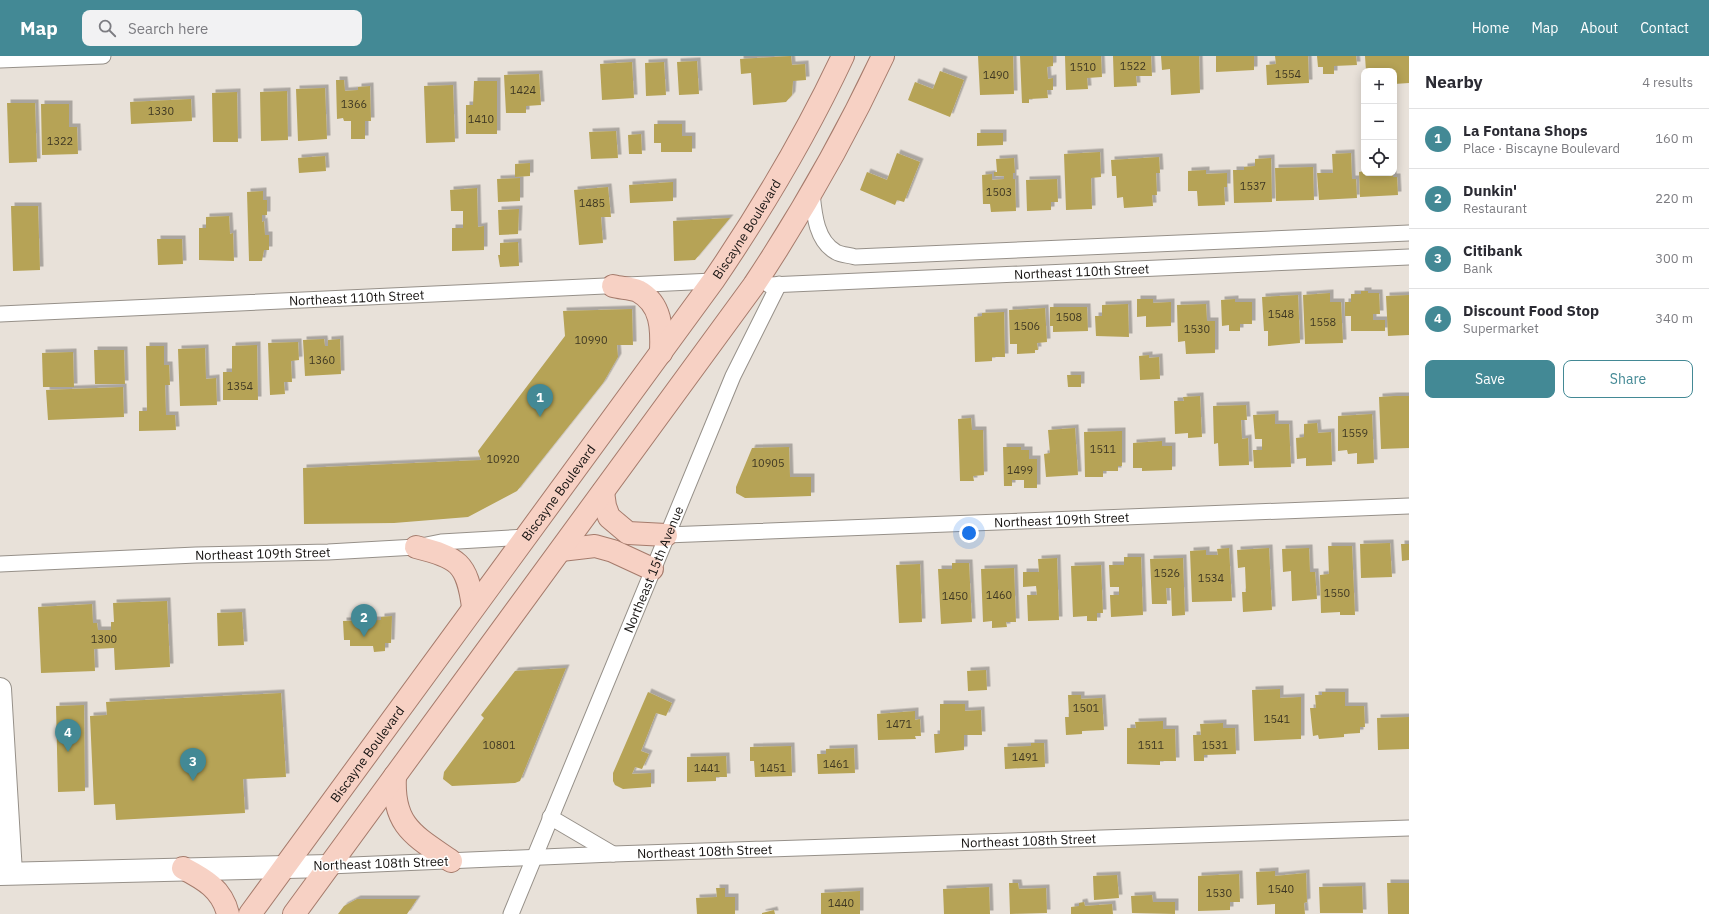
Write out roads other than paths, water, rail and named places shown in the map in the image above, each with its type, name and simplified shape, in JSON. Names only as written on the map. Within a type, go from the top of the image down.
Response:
[{"type":"main road","name":"Biscayne Boulevard","points":[[250,914],[473,607],[713,281],[745,234],[790,161],[843,56]]},
{"type":"main road","points":[[294,914],[754,285],[812,193],[838,148],[883,56]]},
{"type":"main road","points":[[613,286],[637,291],[652,303],[660,315],[662,335],[661,353]]},
{"type":"main road","points":[[603,492],[605,506],[609,517],[628,533],[666,536]]},
{"type":"main road","points":[[561,550],[594,546],[613,551],[652,569]]},
{"type":"main road","points":[[416,547],[440,554],[456,563],[464,571],[471,590],[473,607]]},
{"type":"main road","points":[[395,776],[396,803],[402,821],[415,836],[451,860]]},
{"type":"main road","points":[[183,868],[203,879],[218,890],[226,904],[228,914]]},
{"type":"street","points":[[0,60],[103,56]]},
{"type":"street","name":"Northeast 110th Street","points":[[812,193],[817,226],[825,242],[836,253],[855,257],[1409,233]]},
{"type":"street","name":"Northeast 110th Street","points":[[754,285],[1409,257]]},
{"type":"street","name":"Northeast 110th Street","points":[[0,314],[713,281]]},
{"type":"street","name":"Northeast 15th Avenue","points":[[511,914],[652,569],[733,376],[779,284]]},
{"type":"street","name":"Northeast 109th Street","points":[[666,536],[1409,506]]},
{"type":"street","name":"Northeast 109th Street","points":[[0,564],[196,555],[328,552],[416,547],[441,542],[526,537]]},
{"type":"street","points":[[0,688],[5,873]]},
{"type":"street","points":[[550,817],[612,854]]},
{"type":"street","name":"Northeast 108th Street","points":[[5,873],[286,865],[329,866],[612,854],[1409,828]]},
{"type":"place","name":"La Fontana Shops","points":[[540,417]]},
{"type":"place","name":"Dunkin'","points":[[364,637]]},
{"type":"place","name":"Discount Food Stop","points":[[68,752]]},
{"type":"place","name":"Citibank","points":[[193,781]]}]
